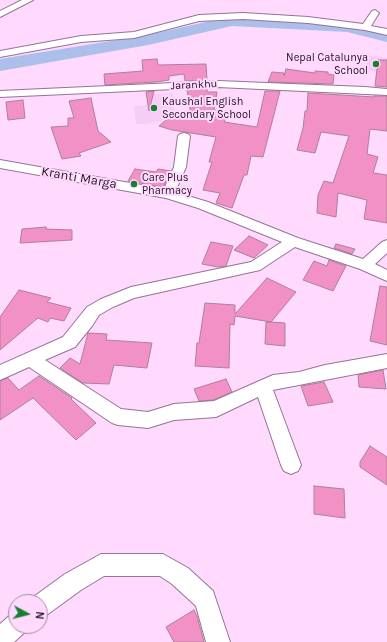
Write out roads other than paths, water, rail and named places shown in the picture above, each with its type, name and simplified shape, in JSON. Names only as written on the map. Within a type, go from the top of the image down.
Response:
[{"type":"street","points":[[0,14],[27,0]]},
{"type":"street","points":[[365,27],[375,13]]},
{"type":"street","points":[[0,54],[81,40],[134,36],[198,18],[243,16],[308,20],[365,27],[387,32]]},
{"type":"street","name":"Jarankhu","points":[[0,94],[218,84],[387,92]]},
{"type":"street","points":[[168,194],[180,167],[184,136]]},
{"type":"street","name":"Kranti Marga","points":[[0,164],[168,194],[203,205],[293,241],[365,266],[387,276]]},
{"type":"street","points":[[0,373],[69,342],[93,311],[107,303],[131,293],[256,266],[293,241]]},
{"type":"street","points":[[365,266],[387,245]]},
{"type":"street","points":[[30,359],[118,418],[148,420],[174,412],[216,409],[273,382],[299,379],[324,372],[387,361]]},
{"type":"street","points":[[263,387],[291,465]]},
{"type":"street","points":[[48,600],[73,582],[101,565],[163,565],[180,576],[205,599],[218,642]]},
{"type":"street","points":[[0,639],[8,632]]},
{"type":"waterway","points":[[0,65],[148,40],[232,21],[347,27],[387,37]]},
{"type":"place","name":"Nepal Catalunya School","points":[[376,64]]},
{"type":"place","name":"Kaushal English Secondary School","points":[[154,108]]},
{"type":"place","name":"Care Plus Pharmacy","points":[[134,184]]}]
